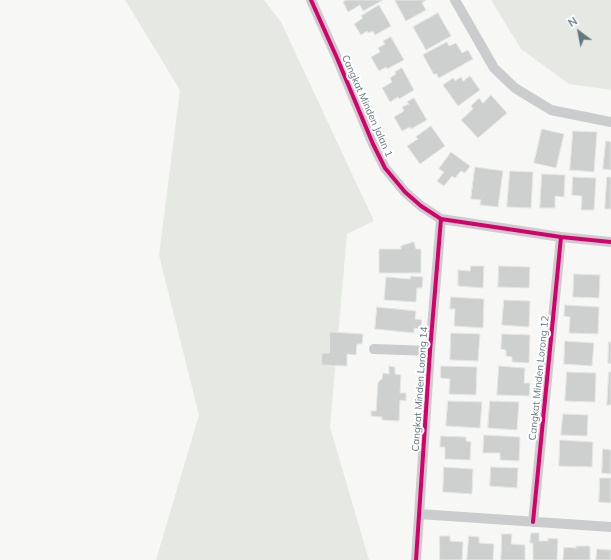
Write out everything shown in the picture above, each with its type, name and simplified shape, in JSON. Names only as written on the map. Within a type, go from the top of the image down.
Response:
[{"type":"street","name":"Cangkat Minden Jalan 1","points":[[311,0],[372,144],[385,168],[405,192],[422,206],[441,219],[561,237],[611,242]]},
{"type":"street","points":[[455,0],[494,68],[515,88],[551,110],[611,122]]},
{"type":"street","name":"Cangkat Minden Lorong 14","points":[[416,560],[418,514],[441,219]]},
{"type":"street","name":"Cangkat Minden Lorong 12","points":[[533,522],[561,237]]},
{"type":"street","points":[[374,348],[430,351]]},
{"type":"street","points":[[418,514],[611,527]]},
{"type":"shaded area","points":[[125,0],[264,0],[281,22],[374,221],[347,234],[330,427],[369,560],[156,560],[199,415],[159,255],[180,90]]},
{"type":"shaded area","points":[[491,0],[611,0],[611,90],[569,84],[521,49]]},
{"type":"building","points":[[347,0],[383,0],[363,11],[360,5],[348,12],[343,2]]},
{"type":"building","points":[[395,0],[426,0],[422,3],[426,10],[406,21]]},
{"type":"building","points":[[379,5],[391,26],[375,35],[373,31],[368,33],[367,31],[361,35],[354,24],[363,18],[361,16]]},
{"type":"building","points":[[438,13],[451,36],[426,50],[413,27]]},
{"type":"building","points":[[391,37],[404,60],[387,69],[386,67],[379,71],[371,57],[380,52],[378,48],[385,44],[383,41]]},
{"type":"building","points":[[447,42],[449,46],[456,43],[462,53],[468,50],[473,59],[439,78],[436,73],[434,75],[423,55]]},
{"type":"building","points":[[402,68],[414,90],[399,99],[398,97],[390,102],[382,88],[392,82],[390,78],[396,74],[395,72]]},
{"type":"building","points":[[470,76],[480,90],[458,106],[443,85],[453,78],[455,81],[461,77],[463,81]]},
{"type":"building","points":[[491,95],[507,113],[478,138],[461,120],[473,109],[471,106],[479,98],[483,103]]},
{"type":"building","points":[[414,98],[427,120],[411,129],[410,127],[402,131],[394,117],[404,111],[402,107],[409,104],[407,102]]},
{"type":"building","points":[[431,126],[445,146],[420,164],[407,146],[418,139],[416,137]]},
{"type":"building","points":[[542,129],[564,134],[556,168],[534,163]]},
{"type":"building","points":[[573,131],[597,132],[594,172],[570,170]]},
{"type":"building","points":[[606,141],[611,142],[611,170],[603,169]]},
{"type":"building","points":[[451,152],[470,166],[465,173],[461,171],[455,178],[452,176],[444,186],[437,181],[444,172],[439,169]]},
{"type":"building","points":[[475,167],[503,171],[498,207],[480,205],[481,200],[471,199]]},
{"type":"building","points":[[510,171],[533,172],[531,208],[507,207]]},
{"type":"building","points":[[542,174],[565,175],[564,197],[555,196],[555,208],[540,208]]},
{"type":"building","points":[[573,177],[596,178],[594,210],[581,210],[582,196],[572,195]]},
{"type":"building","points":[[607,177],[611,177],[611,209],[605,209]]},
{"type":"building","points":[[414,242],[416,249],[421,249],[421,273],[379,273],[379,249],[401,249],[401,246]]},
{"type":"building","points":[[471,266],[484,266],[483,288],[458,286],[458,270],[470,271]]},
{"type":"building","points":[[499,266],[530,267],[529,288],[498,287]]},
{"type":"building","points":[[574,274],[600,275],[599,298],[573,297]]},
{"type":"building","points":[[411,276],[423,277],[422,288],[417,288],[416,302],[384,300],[386,277],[410,279]]},
{"type":"building","points":[[451,297],[484,299],[483,328],[454,326],[455,309],[450,309]]},
{"type":"building","points":[[504,300],[530,301],[529,327],[502,325]]},
{"type":"building","points":[[565,305],[599,307],[598,334],[569,333],[570,317],[564,316]]},
{"type":"building","points":[[377,307],[416,311],[415,319],[422,320],[421,329],[414,328],[414,333],[375,329]]},
{"type":"building","points":[[330,332],[363,334],[362,344],[357,344],[356,355],[347,354],[347,366],[321,365],[322,353],[329,353]]},
{"type":"building","points":[[451,333],[480,334],[478,361],[450,360]]},
{"type":"building","points":[[502,334],[530,335],[529,363],[512,362],[512,357],[506,356],[506,350],[501,349]]},
{"type":"building","points":[[565,341],[594,343],[592,366],[564,364]]},
{"type":"building","points":[[609,342],[611,342],[611,364],[608,363]]},
{"type":"building","points":[[389,366],[395,367],[395,374],[401,375],[400,393],[406,393],[406,401],[400,400],[399,421],[382,420],[382,417],[371,416],[371,411],[376,411],[378,382],[382,379],[383,373],[389,374]]},
{"type":"building","points":[[441,366],[477,367],[476,395],[449,394],[450,379],[441,378]]},
{"type":"building","points":[[499,366],[525,368],[524,383],[530,383],[529,396],[497,395]]},
{"type":"building","points":[[567,372],[596,373],[595,402],[565,401]]},
{"type":"building","points":[[609,372],[611,372],[611,405],[607,405]]},
{"type":"building","points":[[448,401],[482,402],[480,428],[446,426]]},
{"type":"building","points":[[490,401],[519,402],[517,430],[488,428]]},
{"type":"building","points":[[563,414],[588,415],[587,436],[561,435]]},
{"type":"building","points":[[484,435],[520,437],[519,461],[500,460],[500,453],[483,453]]},
{"type":"building","points":[[441,436],[466,437],[466,441],[471,442],[470,460],[445,459],[445,447],[440,447]]},
{"type":"building","points":[[560,440],[593,442],[592,467],[559,466]]},
{"type":"building","points":[[603,449],[611,450],[611,474],[602,473]]},
{"type":"building","points":[[444,467],[473,469],[472,494],[443,492]]},
{"type":"building","points":[[491,467],[518,468],[517,488],[490,486]]},
{"type":"building","points":[[600,478],[611,478],[611,503],[599,502]]},
{"type":"building","points":[[531,533],[539,533],[539,541],[548,541],[548,538],[558,539],[557,560],[533,560],[533,543],[530,543]]},
{"type":"building","points":[[502,534],[512,534],[511,544],[525,545],[525,560],[501,560]]},
{"type":"building","points":[[440,536],[450,536],[450,541],[463,542],[462,560],[440,560]]},
{"type":"building","points":[[469,536],[479,537],[479,543],[494,544],[493,560],[467,560]]},
{"type":"building","points":[[576,546],[590,546],[590,560],[563,560],[564,547],[576,548]]},
{"type":"building","points":[[597,549],[611,550],[611,560],[596,560]]},
{"type":"cycle path","points":[[311,0],[373,144],[385,168],[405,192],[421,206],[441,219],[561,237],[611,242]]},
{"type":"cycle path","points":[[416,560],[430,351],[441,219]]},
{"type":"cycle path","points":[[533,522],[561,237]]}]
